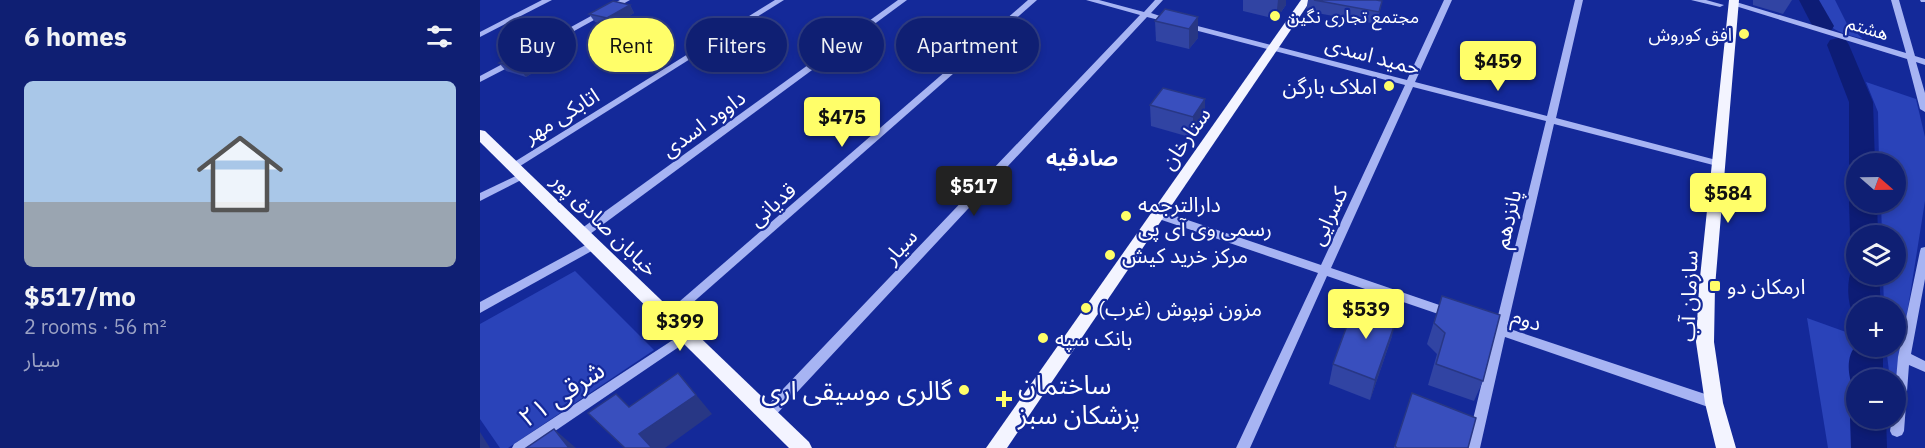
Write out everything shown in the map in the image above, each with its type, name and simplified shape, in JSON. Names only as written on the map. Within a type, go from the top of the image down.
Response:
[{"type":"main road","name":"ستارخان","points":[[996,448],[1306,0]]},
{"type":"main road","name":"سازمان آب","points":[[1726,448],[1714,403],[1705,342],[1707,287],[1729,3]]},
{"type":"main road","name":"خیابان صادق پور","points":[[480,134],[768,414],[793,445]]},
{"type":"street","points":[[480,35],[548,0]]},
{"type":"street","points":[[576,27],[626,0]]},
{"type":"street","name":"اتابکی مهر","points":[[480,197],[780,0]]},
{"type":"street","name":"داوود اسدی","points":[[480,308],[587,239],[903,0]]},
{"type":"street","name":"قدیانی","points":[[669,317],[1033,0]]},
{"type":"street","name":"حمید اسدی","points":[[1090,0],[1717,163]]},
{"type":"street","name":"سیار","points":[[768,414],[1159,0]]},
{"type":"street","name":"کسرایی","points":[[1243,448],[1448,0]]},
{"type":"street","name":"پانزدهم","points":[[1473,448],[1579,0]]},
{"type":"street","name":"هشتم","points":[[1695,0],[1729,3],[1925,62]]},
{"type":"street","points":[[1896,0],[1925,109]]},
{"type":"street","points":[[480,79],[498,70]]},
{"type":"street","name":"دوم","points":[[1157,214],[1714,403]]},
{"type":"street","points":[[1906,347],[1925,251]]},
{"type":"street","name":"۲۱ شرقی","points":[[519,448],[688,335]]},
{"type":"street","points":[[1897,431],[1904,357],[1925,367]]},
{"type":"shaded area","points":[[1814,0],[1835,0],[1847,24],[1863,39],[1832,28],[1823,18]]},
{"type":"shaded area","points":[[1866,82],[1916,99],[1925,137],[1925,201],[1906,320],[1906,297],[1884,297],[1883,285],[1906,285],[1906,225],[1882,225],[1881,213],[1906,213],[1906,153],[1879,153],[1878,112]]},
{"type":"shaded area","points":[[575,271],[654,350],[508,448],[500,448],[480,419],[480,324]]},
{"type":"shaded area","points":[[1807,318],[1846,332],[1846,357],[1858,357],[1859,369],[1846,369],[1846,429],[1862,429],[1863,448],[1828,448]]},
{"type":"shaded area","points":[[1887,357],[1900,357],[1898,369],[1889,369]]},
{"type":"building","points":[[1314,0],[1376,0],[1382,1],[1379,12]]},
{"type":"building","points":[[613,1],[630,5],[607,18],[589,14]]},
{"type":"building","points":[[1165,9],[1198,17],[1189,29],[1155,21]]},
{"type":"building","points":[[1163,88],[1205,99],[1193,117],[1150,105]]},
{"type":"building","points":[[1442,296],[1500,315],[1483,381],[1436,364],[1445,333],[1434,323]]},
{"type":"building","points":[[1356,301],[1398,315],[1375,380],[1333,364]]},
{"type":"building","points":[[678,373],[696,395],[639,434],[652,448],[625,448],[588,413],[616,394],[629,407]]},
{"type":"building","points":[[1412,393],[1476,418],[1468,448],[1397,448],[1395,446]]},
{"type":"building","points":[[554,429],[569,448],[526,448]]},
{"type":"waterway","points":[[1809,0],[1823,26]]},
{"type":"waterway","points":[[1838,45],[1861,102],[1862,153]]},
{"type":"waterway","points":[[1863,213],[1864,225]]},
{"type":"waterway","points":[[1864,285],[1865,297]]},
{"type":"waterway","points":[[1866,357],[1866,369]]},
{"type":"waterway","points":[[1868,429],[1869,448]]},
{"type":"place","name":"مجتمع تجاری نگین","points":[[1275,16]]},
{"type":"place","name":"افق کوروش","points":[[1744,34]]},
{"type":"place","name":"املاک بارگن","points":[[1389,86]]},
{"type":"place","name":"دارالترجمه رسمی وی آی پی","points":[[1126,216]]},
{"type":"place","name":"مرکز خرید کیش","points":[[1110,255]]},
{"type":"place","name":"ارمکان دو","points":[[1715,286]]},
{"type":"place","name":"مزون نوپوش (غرب)","points":[[1086,308]]},
{"type":"place","name":"بانک سپه","points":[[1043,338]]},
{"type":"place","name":"گالری موسیقی اری","points":[[964,390]]},
{"type":"place","name":"ساختمان پزشکان سبز","points":[[1004,399]]},
{"type":"district","name":"صادقیه","points":[[1082,157]]}]
